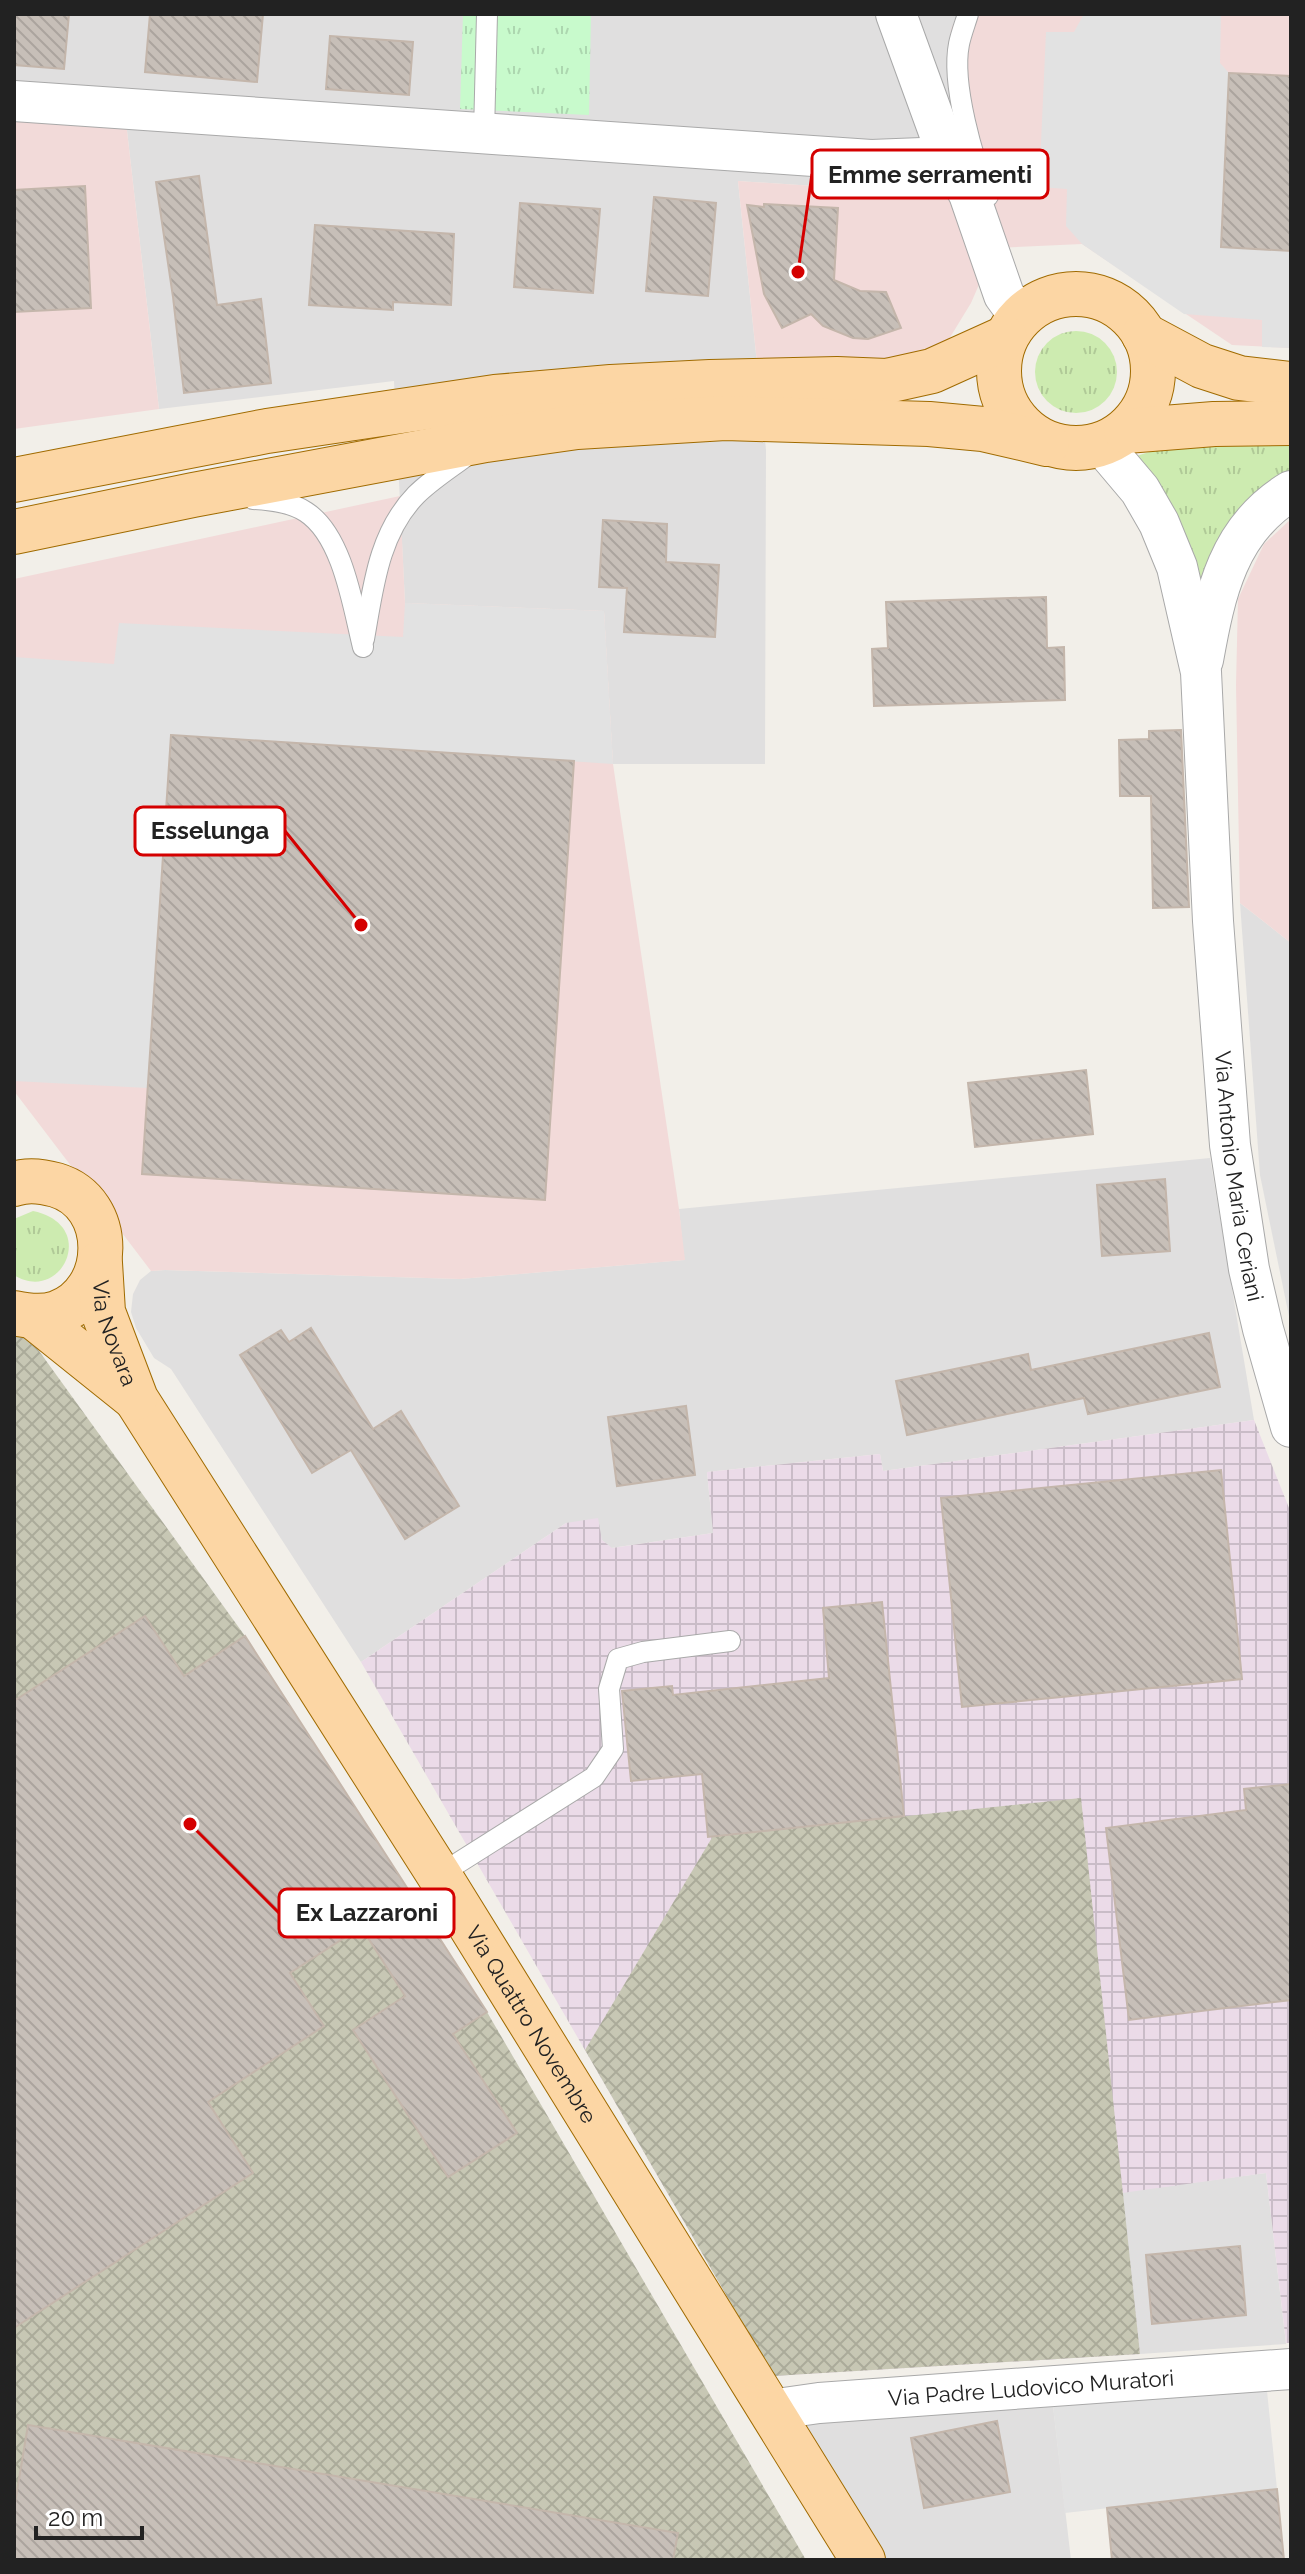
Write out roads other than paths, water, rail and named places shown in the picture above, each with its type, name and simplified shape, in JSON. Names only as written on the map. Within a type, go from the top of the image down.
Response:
[{"type":"main road","points":[[14,480],[267,431],[495,397],[710,382],[887,381],[932,371],[1009,316],[1062,294],[1086,294],[1109,301],[1128,314],[1144,335],[1152,360],[1152,386],[1143,410],[1114,438]]},
{"type":"main road","points":[[1009,316],[998,362],[999,388],[1009,412],[1025,431],[1047,444]]},
{"type":"main road","points":[[1144,335],[1202,366],[1239,378],[1291,384]]},
{"type":"main road","points":[[14,532],[486,440],[577,427],[725,418],[929,424],[983,429],[1075,449],[1114,438],[1214,424],[1291,423]]},
{"type":"main road","name":"Via Novara","points":[[14,1146],[32,1183],[64,1187],[82,1200],[95,1219],[102,1240],[103,1312],[136,1399],[196,1490]]},
{"type":"main road","name":"Via Novara","points":[[24,1315],[57,1313],[77,1302],[92,1284],[100,1263]]},
{"type":"main road","name":"Via Novara","points":[[24,1315],[136,1399]]},
{"type":"main road","name":"Via Quattro Novembre","points":[[196,1490],[439,1875],[863,2560]]},
{"type":"street","points":[[896,14],[948,157],[969,194],[1009,316]]},
{"type":"street","points":[[14,101],[871,160],[948,157]]},
{"type":"street","points":[[1114,438],[1159,523],[1177,567],[1201,672]]},
{"type":"street","points":[[1201,672],[1225,570],[1237,544],[1260,514],[1291,491]]},
{"type":"street","name":"Via Antonio Maria Ceriani","points":[[1201,672],[1213,921],[1230,1145],[1263,1329],[1291,1427]]},
{"type":"street","name":"Via Padre Ludovico Muratori","points":[[770,2410],[819,2403],[1291,2369]]},
{"type":"lane","points":[[484,133],[487,14]]},
{"type":"lane","points":[[968,14],[958,46],[959,79],[980,176],[998,221],[1006,267],[1009,316]]},
{"type":"lane","points":[[193,495],[278,501],[305,511],[324,528],[344,573],[363,647],[377,566],[393,527],[415,497],[486,440]]},
{"type":"lane","points":[[439,1875],[594,1777],[613,1749],[609,1689],[618,1659],[643,1652],[730,1641]]},
{"type":"place","name":"Emme serramenti","points":[[798,272]]},
{"type":"place","name":"Esselunga","points":[[361,925]]},
{"type":"place","name":"Ex Lazzaroni","points":[[190,1824]]}]
